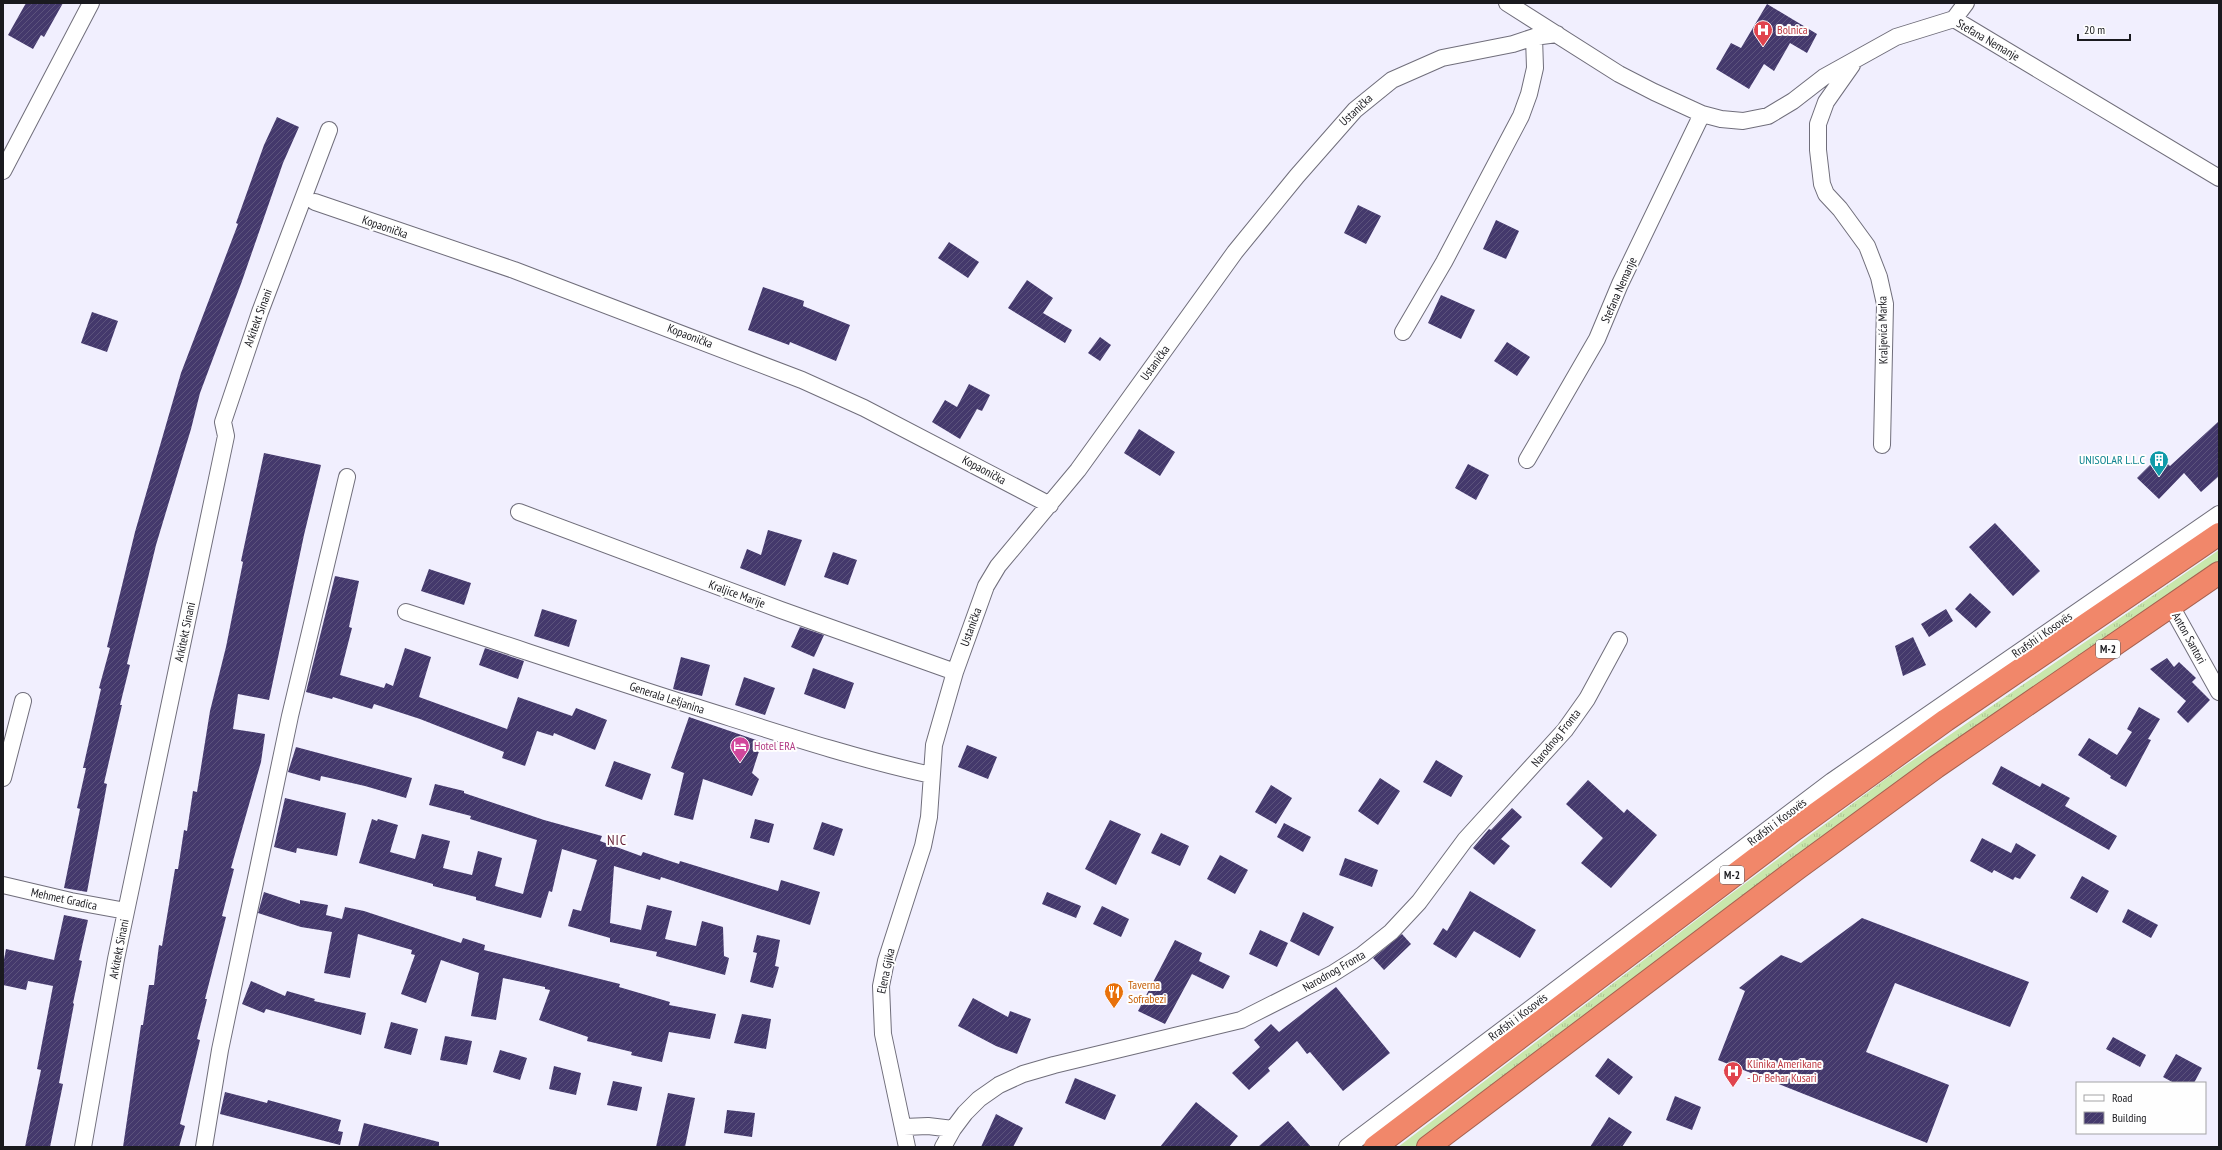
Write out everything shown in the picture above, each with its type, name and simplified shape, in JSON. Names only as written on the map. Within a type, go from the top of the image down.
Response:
[{"type":"highway","name":"Rrafshi i Kosovës","points":[[1376,1147],[1795,829],[1946,720],[2219,534]]},
{"type":"highway","name":"M-2","points":[[1428,1147],[1792,872],[1936,767],[2219,573]]},
{"type":"street","points":[[3,171],[91,3]]},
{"type":"street","name":"Stefana Nemanje","points":[[1507,3],[1619,74],[1654,92],[1702,114],[1721,119],[1743,121],[1768,116],[1793,101],[1824,78],[1896,36],[1954,19],[2219,178]]},
{"type":"street","points":[[1954,19],[1966,3]]},
{"type":"street","name":"Ustanička","points":[[929,817],[934,745],[956,672],[986,586],[998,566],[1078,470],[1235,252],[1297,176],[1355,110],[1392,80],[1415,68],[1442,58],[1513,44],[1534,37],[1557,34]]},
{"type":"street","points":[[1403,332],[1444,262],[1521,116],[1529,94],[1535,68],[1534,37]]},
{"type":"street","name":"Kraljevića Marka","points":[[1853,62],[1826,102],[1818,124],[1818,150],[1822,184],[1826,194],[1840,209],[1866,246],[1879,277],[1885,304],[1882,445]]},
{"type":"street","name":"Stefana Nemanje","points":[[1526,460],[1597,339],[1620,284],[1702,114]]},
{"type":"street","name":"Arkitekt Sinani","points":[[83,1147],[126,911],[226,436],[223,422],[260,312],[329,130]]},
{"type":"street","name":"Kopaonička","points":[[315,202],[514,270],[802,380],[864,408],[1050,505]]},
{"type":"street","points":[[204,1147],[220,1050],[290,716],[347,477]]},
{"type":"street","name":"Kraljice Marije","points":[[519,512],[780,610],[956,672]]},
{"type":"street","name":"Rrafshi i Kosovës","points":[[1347,1147],[1832,781],[2219,514]]},
{"type":"street","name":"Anton Santori","points":[[2172,606],[2219,692]]},
{"type":"street","name":"Generala Lešjanina","points":[[406,612],[612,681],[830,750],[877,763],[931,775]]},
{"type":"street","name":"Narodnog Fronta","points":[[943,1147],[952,1129],[979,1099],[999,1085],[1017,1077],[1054,1065],[1241,1020],[1332,974],[1362,955],[1391,932],[1419,902],[1465,840],[1565,730],[1587,699],[1619,640]]},
{"type":"street","points":[[3,778],[23,701]]},
{"type":"street","name":"Elena Gjika","points":[[907,1147],[904,1127],[883,1034],[880,986],[886,961],[916,871],[929,817]]},
{"type":"street","name":"Mehmet Gradica","points":[[3,885],[71,901],[126,911]]},
{"type":"street","points":[[904,1127],[928,1126],[952,1129]]},
{"type":"green space","points":[[2219,550],[2219,562],[1894,786],[1595,1009],[1415,1147],[1398,1147],[1720,902],[1887,778]]},
{"type":"building","points":[[26,3],[63,3],[44,37],[41,35],[33,49],[8,35]]},
{"type":"building","points":[[1767,4],[1817,34],[1807,53],[1790,43],[1774,71],[1764,64],[1749,89],[1716,69],[1731,43],[1741,48]]},
{"type":"building","points":[[277,117],[299,127],[283,163],[242,281],[200,393],[191,429],[156,545],[127,664],[130,665],[104,783],[107,784],[87,892],[64,888],[80,809],[77,808],[86,768],[83,768],[101,689],[99,688],[110,648],[107,647],[135,532],[181,373],[238,224],[236,223],[264,145]]},
{"type":"building","points":[[1358,205],[1381,216],[1366,244],[1344,233]]},
{"type":"building","points":[[1496,220],[1519,231],[1506,259],[1483,249]]},
{"type":"building","points":[[949,242],[979,262],[968,278],[938,258]]},
{"type":"building","points":[[1027,280],[1053,298],[1043,313],[1072,330],[1065,343],[1008,308]]},
{"type":"building","points":[[763,287],[804,301],[803,306],[850,325],[836,361],[790,342],[789,345],[748,330]]},
{"type":"building","points":[[1441,295],[1475,310],[1461,339],[1428,323]]},
{"type":"building","points":[[92,312],[118,321],[107,352],[81,343]]},
{"type":"building","points":[[1100,337],[1111,345],[1100,361],[1088,353]]},
{"type":"building","points":[[1507,342],[1530,357],[1517,376],[1494,361]]},
{"type":"building","points":[[969,384],[990,395],[982,411],[977,409],[960,439],[932,422],[945,400],[957,407]]},
{"type":"building","points":[[2219,421],[2219,476],[2201,492],[2184,473],[2159,499],[2137,478],[2159,456],[2170,466]]},
{"type":"building","points":[[1139,429],[1175,452],[1160,476],[1124,453]]},
{"type":"building","points":[[264,453],[321,465],[304,535],[269,700],[238,694],[233,729],[265,734],[261,762],[231,868],[234,869],[222,916],[226,917],[205,999],[207,999],[197,1039],[200,1040],[180,1124],[185,1126],[179,1147],[123,1147],[141,1025],[143,1025],[149,985],[154,985],[159,945],[162,946],[175,869],[178,869],[184,830],[187,831],[193,791],[197,792],[210,711],[226,647],[243,562],[241,561]]},
{"type":"building","points":[[1468,464],[1489,475],[1476,500],[1455,488]]},
{"type":"building","points":[[1995,523],[2040,571],[2013,596],[1969,547]]},
{"type":"building","points":[[768,530],[802,540],[785,586],[740,568],[747,549],[761,555]]},
{"type":"building","points":[[833,552],[857,560],[848,585],[824,577]]},
{"type":"building","points":[[429,569],[471,583],[464,605],[421,591]]},
{"type":"building","points":[[335,576],[359,581],[349,627],[352,628],[340,675],[384,688],[386,683],[393,686],[405,648],[431,657],[419,697],[507,729],[518,697],[572,716],[576,708],[607,720],[595,750],[554,733],[553,736],[537,731],[525,766],[502,758],[504,752],[420,719],[374,704],[372,709],[333,697],[332,699],[306,692]]},
{"type":"building","points":[[1970,593],[1991,612],[1976,628],[1955,609]]},
{"type":"building","points":[[542,609],[577,620],[569,647],[534,636]]},
{"type":"building","points":[[1946,609],[1953,621],[1929,637],[1921,624]]},
{"type":"building","points":[[800,627],[824,635],[814,657],[791,647]]},
{"type":"building","points":[[1913,637],[1926,665],[1903,676],[1895,646]]},
{"type":"building","points":[[485,648],[524,661],[518,679],[479,665]]},
{"type":"building","points":[[681,657],[710,665],[702,696],[673,689]]},
{"type":"building","points":[[2167,658],[2174,667],[2179,662],[2196,678],[2192,682],[2210,700],[2188,723],[2177,712],[2186,701],[2150,669]]},
{"type":"building","points":[[813,668],[854,683],[845,709],[804,694]]},
{"type":"building","points":[[744,677],[775,688],[765,715],[735,705]]},
{"type":"building","points":[[2139,707],[2160,719],[2148,739],[2151,740],[2126,787],[2110,778],[2111,776],[2078,755],[2089,738],[2117,755],[2132,732],[2127,729]]},
{"type":"building","points":[[689,717],[762,742],[752,773],[759,779],[752,796],[703,779],[693,820],[674,815],[684,773],[671,768]]},
{"type":"building","points":[[967,745],[997,757],[988,779],[958,767]]},
{"type":"building","points":[[296,747],[412,778],[406,798],[365,786],[321,776],[320,781],[288,772]]},
{"type":"building","points":[[1436,760],[1463,776],[1451,797],[1423,782]]},
{"type":"building","points":[[614,761],[651,774],[642,800],[605,786]]},
{"type":"building","points":[[2001,766],[2040,787],[2042,783],[2070,798],[2065,806],[2117,836],[2109,850],[1992,784]]},
{"type":"building","points":[[1380,778],[1400,791],[1378,825],[1358,811]]},
{"type":"building","points":[[1588,780],[1624,813],[1627,809],[1657,835],[1611,888],[1581,863],[1603,838],[1566,804]]},
{"type":"building","points":[[435,784],[464,791],[464,793],[544,820],[602,836],[600,841],[641,856],[643,852],[679,864],[680,861],[778,891],[781,880],[820,892],[810,925],[661,877],[660,880],[614,866],[610,923],[641,930],[647,905],[672,911],[665,939],[696,946],[702,921],[723,927],[724,956],[729,958],[725,975],[656,956],[657,952],[610,942],[610,938],[568,926],[573,909],[581,911],[597,860],[562,849],[552,892],[549,891],[541,918],[476,900],[476,897],[433,886],[433,884],[359,863],[372,819],[377,821],[378,819],[398,825],[390,852],[415,859],[422,834],[450,841],[443,868],[472,875],[478,851],[502,858],[495,886],[523,894],[537,840],[470,819],[471,816],[429,805]]},
{"type":"building","points":[[1271,785],[1292,798],[1276,824],[1255,812]]},
{"type":"building","points":[[285,798],[346,813],[337,856],[297,848],[296,853],[274,847]]},
{"type":"building","points":[[1512,808],[1522,817],[1501,839],[1510,846],[1494,865],[1473,848],[1489,829],[1491,830]]},
{"type":"building","points":[[755,819],[774,824],[769,843],[750,838]]},
{"type":"building","points":[[1110,820],[1141,834],[1116,885],[1085,869]]},
{"type":"building","points":[[822,822],[843,829],[834,856],[813,849]]},
{"type":"building","points":[[1284,823],[1311,837],[1303,852],[1277,837]]},
{"type":"building","points":[[1161,833],[1189,846],[1180,866],[1151,853]]},
{"type":"building","points":[[1982,838],[2011,853],[2016,843],[2036,855],[2020,879],[2015,877],[2013,880],[1994,870],[1992,873],[1970,861]]},
{"type":"building","points":[[1220,855],[1248,870],[1235,894],[1207,879]]},
{"type":"building","points":[[1345,858],[1378,870],[1372,887],[1339,875]]},
{"type":"building","points":[[2082,876],[2109,891],[2097,913],[2070,898]]},
{"type":"building","points":[[1470,891],[1536,930],[1520,958],[1474,931],[1456,958],[1433,944],[1443,928],[1447,931]]},
{"type":"building","points":[[264,892],[300,904],[300,900],[328,905],[326,915],[342,919],[345,907],[364,911],[461,943],[463,938],[485,945],[484,950],[620,984],[619,987],[670,1002],[669,1005],[716,1014],[710,1039],[669,1032],[662,1062],[631,1055],[632,1052],[587,1041],[588,1037],[539,1020],[550,990],[545,989],[545,987],[503,978],[496,1020],[471,1016],[479,973],[441,960],[426,1003],[401,994],[415,955],[411,954],[412,950],[358,934],[350,978],[324,973],[332,932],[301,927],[258,913]]},
{"type":"building","points":[[1047,892],[1081,906],[1076,918],[1042,904]]},
{"type":"building","points":[[1102,906],[1129,919],[1121,937],[1093,924]]},
{"type":"building","points":[[2128,909],[2158,925],[2151,938],[2122,922]]},
{"type":"building","points":[[1303,912],[1334,927],[1319,956],[1290,941]]},
{"type":"building","points":[[64,915],[88,920],[79,960],[82,961],[59,1083],[63,1084],[50,1147],[25,1147],[41,1070],[37,1069],[53,986],[28,981],[26,990],[3,985],[3,965],[6,949],[54,960]]},
{"type":"building","points":[[1862,918],[2029,982],[2010,1027],[1895,983],[1866,1052],[1949,1085],[1927,1143],[1718,1060],[1745,991],[1739,988],[1781,955],[1801,963]]},
{"type":"building","points":[[1260,930],[1288,943],[1277,967],[1249,954]]},
{"type":"building","points":[[1402,934],[1411,944],[1384,970],[1373,958]]},
{"type":"building","points":[[757,935],[780,940],[775,966],[779,967],[773,988],[750,982],[757,953],[753,952]]},
{"type":"building","points":[[1175,940],[1202,953],[1199,961],[1230,976],[1223,989],[1192,974],[1165,1024],[1138,1011]]},
{"type":"building","points":[[251,981],[285,996],[287,991],[315,999],[314,1001],[366,1013],[361,1035],[266,1009],[264,1013],[242,1004]]},
{"type":"building","points":[[1336,987],[1390,1053],[1343,1091],[1310,1052],[1307,1054],[1297,1041],[1268,1068],[1270,1071],[1249,1090],[1232,1073],[1260,1047],[1254,1040],[1271,1024],[1279,1032]]},
{"type":"building","points":[[973,998],[1008,1017],[1010,1011],[1031,1019],[1017,1054],[996,1046],[958,1026]]},
{"type":"building","points":[[742,1014],[771,1019],[766,1049],[734,1043]]},
{"type":"building","points":[[391,1022],[418,1029],[411,1055],[384,1048]]},
{"type":"building","points":[[445,1036],[472,1041],[467,1065],[440,1060]]},
{"type":"building","points":[[2113,1037],[2146,1055],[2140,1067],[2106,1049]]},
{"type":"building","points":[[500,1050],[527,1058],[520,1080],[493,1072]]},
{"type":"building","points":[[2176,1054],[2202,1068],[2195,1082],[2172,1082],[2163,1077]]},
{"type":"building","points":[[1608,1058],[1633,1077],[1619,1095],[1595,1076]]},
{"type":"building","points":[[554,1066],[581,1073],[576,1095],[549,1089]]},
{"type":"building","points":[[1075,1078],[1116,1095],[1105,1120],[1065,1103]]},
{"type":"building","points":[[613,1081],[642,1087],[637,1111],[607,1105]]},
{"type":"building","points":[[225,1092],[267,1103],[268,1100],[341,1120],[338,1131],[343,1132],[340,1145],[220,1114]]},
{"type":"building","points":[[668,1093],[695,1098],[685,1147],[656,1147]]},
{"type":"building","points":[[1675,1096],[1701,1107],[1692,1130],[1666,1120]]},
{"type":"building","points":[[1196,1102],[1238,1136],[1229,1147],[1160,1147]]},
{"type":"building","points":[[727,1110],[755,1113],[752,1137],[724,1133]]},
{"type":"building","points":[[996,1114],[1023,1128],[1013,1147],[981,1147]]},
{"type":"building","points":[[1609,1117],[1632,1132],[1622,1147],[1590,1147]]},
{"type":"building","points":[[1288,1121],[1311,1147],[1258,1147]]},
{"type":"building","points":[[364,1123],[439,1142],[439,1147],[358,1147]]},
{"type":"place","name":"Bolnica","points":[[1763,47]]},
{"type":"place","name":"UNISOLAR L.L.C","points":[[2159,477]]},
{"type":"place","name":"Hotel ERA","points":[[740,763]]},
{"type":"place","name":"Taverna Sofrabezi","points":[[1114,1009]]},
{"type":"place","name":"Klinika Amerikane - Dr Behar Kusari","points":[[1733,1088]]},
{"type":"district","name":"NIC","points":[[617,840]]}]
